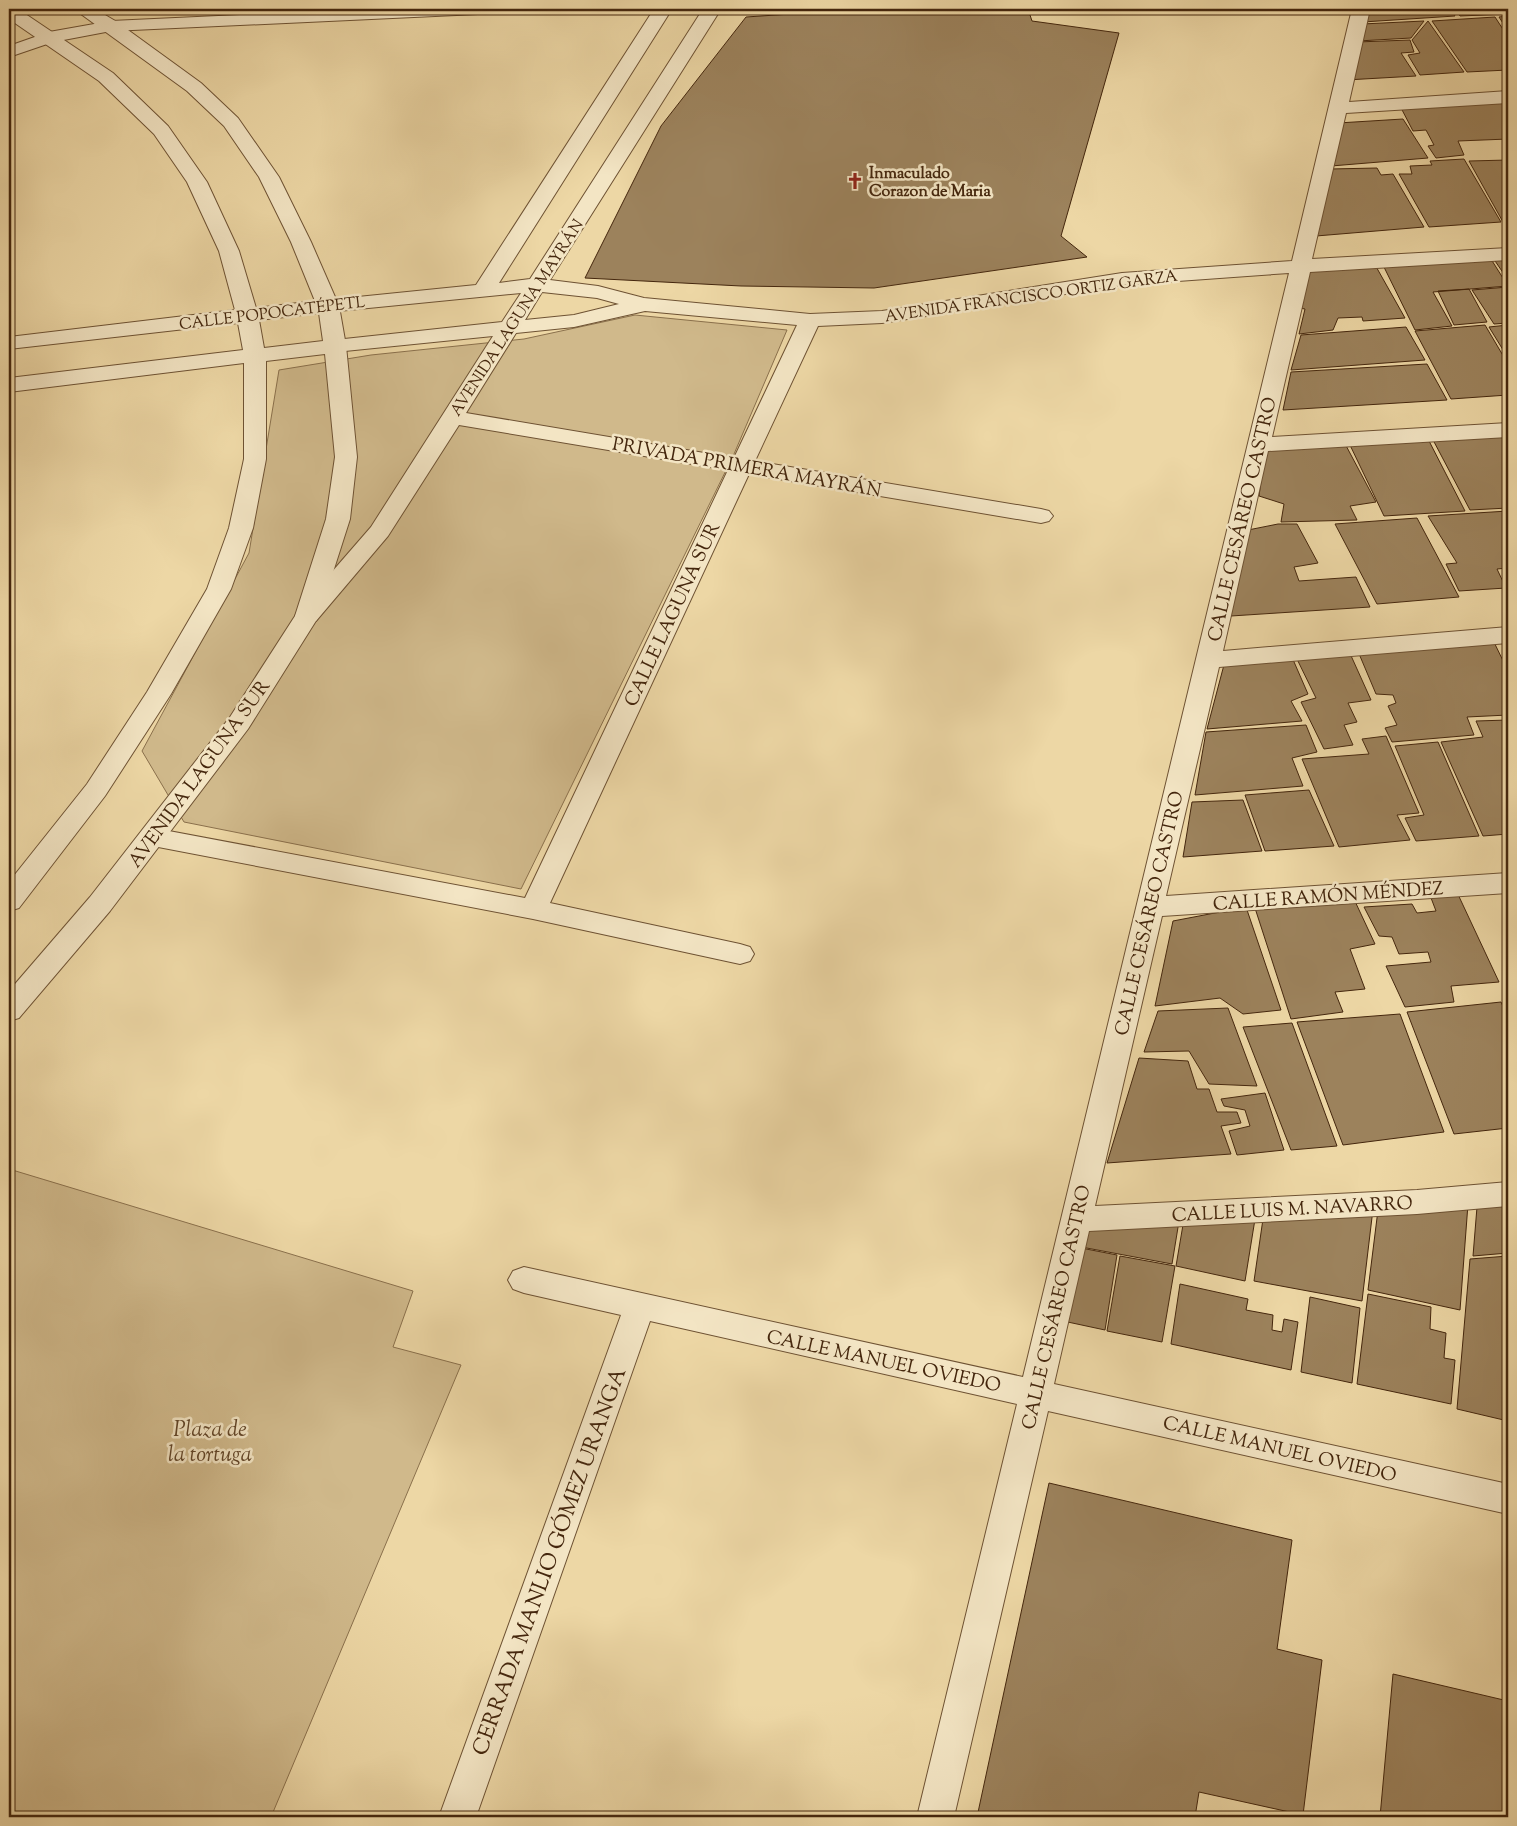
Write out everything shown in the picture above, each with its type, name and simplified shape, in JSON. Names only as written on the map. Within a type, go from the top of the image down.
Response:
[{"type":"street","name":"AVENIDA LAGUNA SUR","points":[[13,999],[153,837],[239,723],[307,616],[338,519],[346,457],[336,346],[328,306],[301,242],[269,177],[231,122],[194,87],[111,26],[83,9]]},
{"type":"street","points":[[9,52],[49,37],[111,26],[478,9]]},
{"type":"street","points":[[484,289],[663,9]]},
{"type":"street","name":"AVENIDA LAGUNA MAYRÁN","points":[[307,616],[380,530],[712,9]]},
{"type":"street","name":"CALLE CESÁREO CASTRO","points":[[936,1817],[1361,9]]},
{"type":"street","points":[[9,12],[106,77],[161,130],[201,191],[229,251],[247,315],[255,355],[255,459],[241,528],[219,589],[158,694],[96,790],[9,901]]},
{"type":"street","points":[[1338,108],[1508,97]]},
{"type":"street","name":"AVENIDA FRANCISCO ORTIZ GARZA","points":[[536,285],[598,292],[643,304],[810,320],[882,317],[1122,279],[1508,254]]},
{"type":"street","name":"CALLE POPOCATÉPETL","points":[[9,343],[328,306],[536,285]]},
{"type":"street","name":"AVENIDA FRANCISCO ORTIZ GARZA","points":[[509,327],[574,321],[643,304]]},
{"type":"street","name":"CALLE LAGUNA SUR","points":[[533,909],[810,320]]},
{"type":"street","points":[[9,385],[509,327]]},
{"type":"street","name":"PRIVADA PRIMERA MAYRÁN","points":[[452,417],[1041,516]]},
{"type":"street","points":[[1258,445],[1508,430]]},
{"type":"street","points":[[1207,660],[1508,635]]},
{"type":"street","points":[[153,837],[533,909],[740,954]]},
{"type":"street","name":"CALLE RAMÓN MÉNDEZ","points":[[1149,907],[1508,883]]},
{"type":"street","name":"CALLE LUIS M. NAVARRO","points":[[1076,1220],[1417,1202],[1508,1194]]},
{"type":"street","name":"CALLE MANUEL OVIEDO","points":[[524,1280],[1508,1499]]},
{"type":"street","name":"CERRADA MANLIO GÓMEZ URANGA","points":[[457,1817],[640,1306]]},
{"type":"green space","points":[[635,315],[787,330],[734,454],[521,889],[184,822],[142,751],[249,553],[279,370],[371,355],[524,339]]},
{"type":"green space","name":"Plaza de la tortuga","points":[[9,1169],[413,1291],[393,1347],[461,1365],[271,1817],[9,1817]]},
{"type":"building","name":"Inmaculado Corazon de Maria","points":[[865,9],[1028,9],[1032,21],[1119,33],[1061,236],[1087,257],[874,288],[741,286],[585,278],[661,126],[746,17]]},
{"type":"building","points":[[1367,9],[1451,9],[1455,16],[1363,22]]},
{"type":"building","points":[[1455,9],[1508,9],[1508,14],[1460,16]]},
{"type":"building","points":[[1508,16],[1508,31],[1499,17]]},
{"type":"building","points":[[1495,17],[1508,37],[1508,70],[1467,72],[1432,21]]},
{"type":"building","points":[[1424,21],[1411,38],[1358,41],[1362,24]]},
{"type":"building","points":[[1428,21],[1464,72],[1420,75],[1408,55],[1420,53],[1412,40]]},
{"type":"building","points":[[1410,40],[1414,52],[1401,53],[1416,76],[1346,80],[1357,42]]},
{"type":"building","points":[[1506,100],[1508,103],[1508,139],[1458,141],[1464,155],[1436,158],[1428,146],[1434,145],[1426,130],[1413,131],[1399,104]]},
{"type":"building","points":[[1403,119],[1428,158],[1331,166],[1338,123]]},
{"type":"building","points":[[1464,159],[1501,222],[1429,227],[1399,174],[1412,174],[1410,166],[1432,165],[1430,161]]},
{"type":"building","points":[[1508,160],[1508,222],[1503,222],[1469,161]]},
{"type":"building","points":[[1377,168],[1381,175],[1393,174],[1424,227],[1316,236],[1330,169]]},
{"type":"building","points":[[1508,254],[1508,280],[1491,255]]},
{"type":"building","points":[[1489,256],[1508,286],[1433,292],[1452,326],[1415,330],[1381,261]]},
{"type":"building","points":[[1374,263],[1405,318],[1363,321],[1362,317],[1338,318],[1333,330],[1299,334],[1305,309],[1294,307],[1301,267]]},
{"type":"building","points":[[1508,287],[1508,323],[1494,324],[1472,290]]},
{"type":"building","points":[[1469,289],[1487,322],[1454,325],[1438,291]]},
{"type":"building","points":[[1485,325],[1508,364],[1508,395],[1451,399],[1415,331]]},
{"type":"building","points":[[1508,325],[1508,358],[1489,327]]},
{"type":"building","points":[[1406,327],[1425,360],[1291,370],[1301,335]]},
{"type":"building","points":[[1427,364],[1447,400],[1283,410],[1291,372]]},
{"type":"building","points":[[1506,433],[1508,438],[1508,508],[1470,510],[1432,438]]},
{"type":"building","points":[[1428,439],[1465,511],[1384,516],[1349,443]]},
{"type":"building","points":[[1343,440],[1376,502],[1350,506],[1357,520],[1281,522],[1284,504],[1259,496],[1266,445]]},
{"type":"building","points":[[1508,511],[1508,568],[1497,569],[1506,588],[1459,591],[1446,564],[1457,563],[1428,516]]},
{"type":"building","points":[[1417,518],[1459,597],[1377,604],[1335,524]]},
{"type":"building","points":[[1278,524],[1297,524],[1318,563],[1294,567],[1299,581],[1356,577],[1370,607],[1231,616],[1243,531]]},
{"type":"building","points":[[1491,636],[1508,671],[1508,715],[1467,717],[1474,735],[1392,742],[1385,728],[1397,725],[1388,706],[1396,703],[1393,695],[1376,694],[1357,649]]},
{"type":"building","points":[[1348,649],[1371,700],[1348,703],[1357,722],[1344,725],[1353,745],[1324,749],[1301,702],[1316,698],[1295,655]]},
{"type":"building","points":[[1291,655],[1308,694],[1291,701],[1302,721],[1207,729],[1225,661]]},
{"type":"building","points":[[1508,720],[1508,834],[1483,836],[1441,742],[1483,737],[1476,721]]},
{"type":"building","points":[[1306,725],[1317,752],[1292,758],[1303,786],[1195,795],[1206,732]]},
{"type":"building","points":[[1386,736],[1419,813],[1397,815],[1410,840],[1339,847],[1302,759],[1369,754],[1362,739]]},
{"type":"building","points":[[1438,742],[1479,836],[1416,841],[1405,818],[1424,815],[1395,746]]},
{"type":"building","points":[[1309,790],[1334,846],[1265,851],[1245,795]]},
{"type":"building","points":[[1243,800],[1262,851],[1183,857],[1192,802]]},
{"type":"building","points":[[1455,888],[1499,982],[1451,986],[1454,1002],[1405,1007],[1386,966],[1431,962],[1428,952],[1399,954],[1392,937],[1379,936],[1364,907],[1412,904],[1417,913],[1436,911],[1428,890]]},
{"type":"building","points":[[1353,897],[1375,944],[1350,949],[1365,989],[1335,992],[1343,1012],[1291,1019],[1254,905]]},
{"type":"building","points":[[1246,907],[1281,1010],[1243,1014],[1220,998],[1155,1006],[1173,921]]},
{"type":"building","points":[[1501,1002],[1508,1018],[1508,1128],[1454,1134],[1407,1012]]},
{"type":"building","points":[[1228,1008],[1257,1086],[1209,1084],[1189,1051],[1144,1052],[1158,1011]]},
{"type":"building","points":[[1400,1014],[1444,1132],[1343,1145],[1297,1022]]},
{"type":"building","points":[[1292,1023],[1337,1146],[1291,1150],[1243,1027]]},
{"type":"building","points":[[1139,1058],[1188,1061],[1197,1089],[1209,1089],[1217,1112],[1237,1112],[1241,1123],[1221,1126],[1231,1154],[1107,1163]]},
{"type":"building","points":[[1265,1093],[1284,1150],[1237,1155],[1229,1131],[1250,1126],[1245,1110],[1224,1106],[1221,1099]]},
{"type":"building","points":[[1508,1203],[1508,1253],[1473,1256],[1477,1207]]},
{"type":"building","points":[[1468,1204],[1460,1310],[1368,1290],[1378,1210]]},
{"type":"building","points":[[1373,1209],[1362,1301],[1254,1281],[1264,1212]]},
{"type":"building","points":[[1185,1213],[1256,1213],[1245,1281],[1176,1266]]},
{"type":"building","points":[[1180,1215],[1172,1264],[1076,1246],[1091,1221]]},
{"type":"building","points":[[1076,1247],[1117,1255],[1105,1330],[1063,1321]]},
{"type":"building","points":[[1120,1256],[1175,1266],[1162,1342],[1107,1331]]},
{"type":"building","points":[[1508,1256],[1508,1421],[1457,1409],[1470,1259]]},
{"type":"building","points":[[1180,1284],[1248,1299],[1246,1310],[1273,1315],[1272,1330],[1282,1332],[1284,1319],[1298,1322],[1291,1370],[1171,1344]]},
{"type":"building","points":[[1368,1294],[1431,1307],[1430,1329],[1446,1333],[1444,1358],[1455,1360],[1451,1404],[1357,1384]]},
{"type":"building","points":[[1310,1297],[1360,1308],[1352,1383],[1301,1372]]},
{"type":"building","points":[[1049,1483],[1292,1540],[1277,1649],[1322,1660],[1303,1815],[1199,1792],[1195,1817],[977,1817]]},
{"type":"building","points":[[1393,1674],[1508,1701],[1508,1817],[1380,1817]]},
{"type":"place","name":"Inmaculado Corazon de Maria","points":[[855,181]]}]
